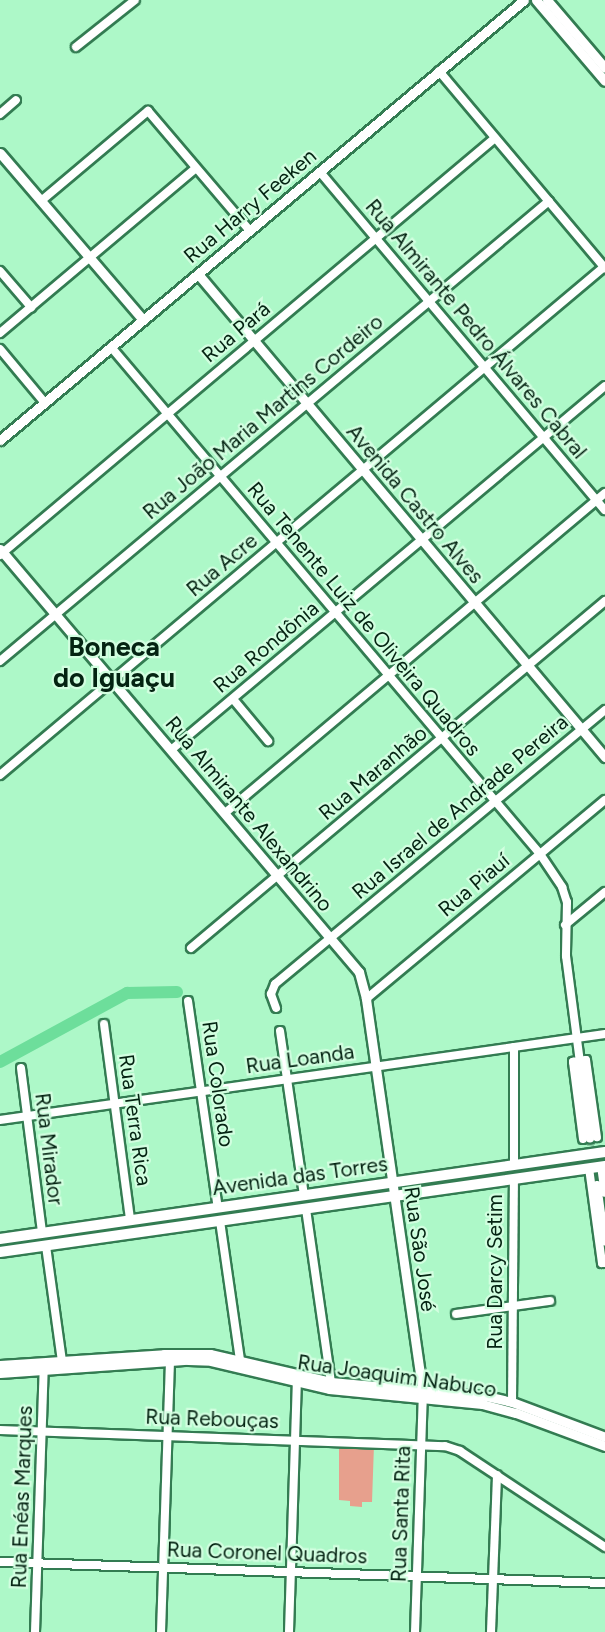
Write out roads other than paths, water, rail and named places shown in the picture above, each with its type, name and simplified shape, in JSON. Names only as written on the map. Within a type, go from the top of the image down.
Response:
[{"type":"highway","name":"Avenida das Torres","points":[[0,1239],[605,1152]]},
{"type":"highway","name":"Avenida das Torres","points":[[0,1252],[603,1166]]},
{"type":"main road","name":"Rua Harry Feeken","points":[[0,440],[524,0]]},
{"type":"main road","points":[[536,0],[605,81]]},
{"type":"main road","points":[[547,0],[605,68]]},
{"type":"main road","points":[[0,153],[143,321]]},
{"type":"main road","name":"Avenida Castro Alves","points":[[198,274],[605,757]]},
{"type":"main road","name":"Rua Almirante Alexandrino","points":[[1,552],[331,937],[359,972],[366,999]]},
{"type":"main road","name":"Rua São José","points":[[366,999],[423,1394]]},
{"type":"main road","name":"Rua Joaquim Nabuco","points":[[0,1365],[44,1367],[62,1362],[210,1353],[331,1382],[500,1407],[605,1446]]},
{"type":"main road","name":"Rua Joaquim Nabuco","points":[[0,1372],[44,1367],[170,1361],[223,1363],[297,1383],[335,1390],[486,1396],[512,1402],[605,1437]]},
{"type":"street","points":[[76,46],[135,0]]},
{"type":"street","points":[[439,71],[605,267]]},
{"type":"street","points":[[0,114],[16,100]]},
{"type":"street","points":[[41,201],[148,111],[250,231]]},
{"type":"street","name":"Rua Pará","points":[[1,552],[495,138]]},
{"type":"street","points":[[0,333],[196,168]]},
{"type":"street","name":"Rua Almirante Pedro Álvares Cabral","points":[[320,172],[605,510]]},
{"type":"street","name":"Rua João Maria Martins Cordeiro","points":[[0,661],[549,201]]},
{"type":"street","name":"Rua Acre","points":[[0,775],[605,267]]},
{"type":"street","points":[[0,270],[31,307]]},
{"type":"street","name":"Rua Tenente Luiz de Oliveira Quadros","points":[[111,347],[540,854],[566,896],[566,956],[579,1061]]},
{"type":"street","points":[[0,350],[45,403]]},
{"type":"street","name":"Rua Rondônia","points":[[171,750],[605,386]]},
{"type":"street","points":[[225,813],[605,493]]},
{"type":"street","name":"Rua Maranhão","points":[[191,948],[605,602]]},
{"type":"street","points":[[233,699],[268,741]]},
{"type":"street","name":"Rua Israel de Andrade Pereira","points":[[276,1008],[271,994],[275,984],[605,710]]},
{"type":"street","name":"Rua Piauí","points":[[366,999],[605,800]]},
{"type":"street","points":[[565,925],[605,892]]},
{"type":"street","name":"Rua Colorado","points":[[188,1001],[218,1208]]},
{"type":"street","name":"Rua Terra Rica","points":[[104,1024],[130,1220]]},
{"type":"street","points":[[280,1031],[304,1195]]},
{"type":"street","name":"Rua Loanda","points":[[0,1120],[605,1034]]},
{"type":"street","name":"Rua Darcy Setim","points":[[514,1047],[514,1165]]},
{"type":"street","points":[[586,1060],[590,1138],[573,1062],[579,1061],[586,1060]]},
{"type":"street","name":"Rua Mirador","points":[[21,1068],[42,1233]]},
{"type":"street","points":[[603,1166],[605,1194]]},
{"type":"street","points":[[589,1168],[602,1263],[605,1263]]},
{"type":"street","name":"Rua Darcy Setim","points":[[512,1402],[514,1179]]},
{"type":"street","points":[[597,1185],[605,1241]]},
{"type":"street","points":[[306,1209],[331,1382]]},
{"type":"street","points":[[220,1221],[240,1359]]},
{"type":"street","points":[[46,1246],[62,1362]]},
{"type":"street","points":[[456,1314],[550,1301]]},
{"type":"street","points":[[161,1632],[170,1361]]},
{"type":"street","name":"Rua Enéas Marques","points":[[35,1632],[44,1367]]},
{"type":"street","points":[[289,1632],[297,1383]]},
{"type":"street","name":"Rua Santa Rita","points":[[416,1632],[423,1394]]},
{"type":"street","name":"Rua Rebouças","points":[[0,1430],[295,1439],[452,1447],[605,1547]]},
{"type":"street","points":[[491,1632],[497,1475]]},
{"type":"street","name":"Rua Coronel Quadros","points":[[0,1562],[605,1583]]},
{"type":"waterway","points":[[0,1062],[127,993],[177,992]]},
{"type":"tunnel","points":[[590,1138],[597,1185]]},
{"type":"district","name":"Boneca do Iguaçu","points":[[114,662]]}]
